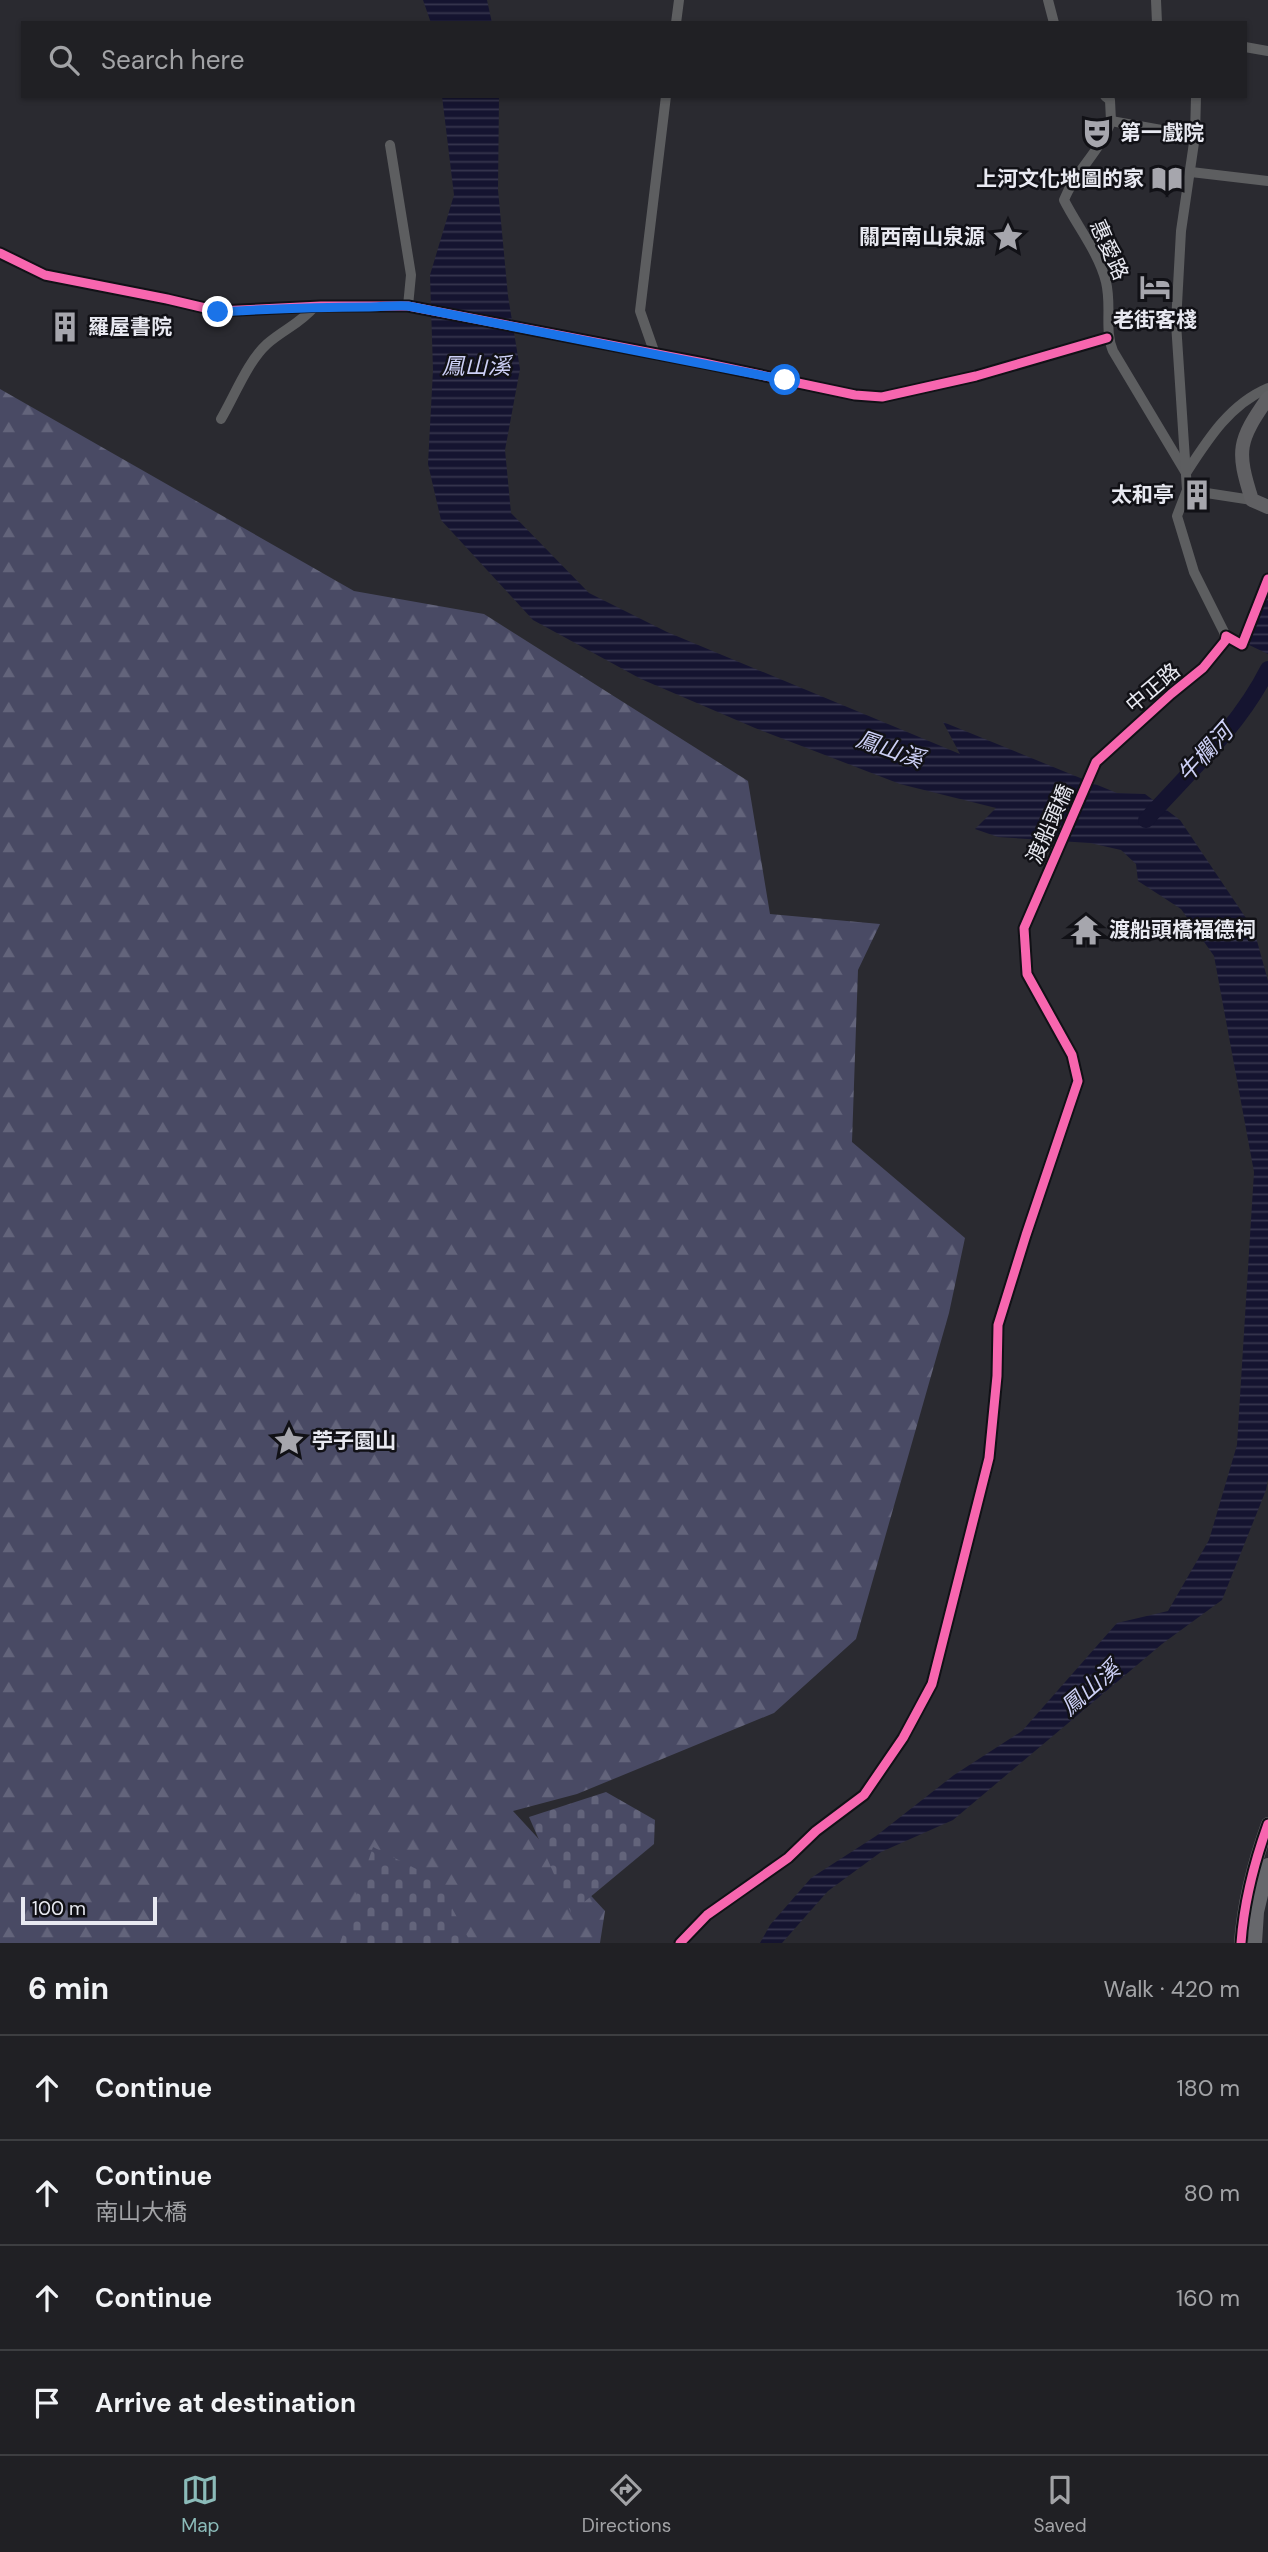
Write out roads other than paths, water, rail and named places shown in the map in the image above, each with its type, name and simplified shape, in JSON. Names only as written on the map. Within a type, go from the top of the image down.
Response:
[{"type":"main road","points":[[1268,398],[1252,421],[1240,453],[1252,500],[1268,508]]},
{"type":"main road","points":[[1241,1943],[1243,1910],[1253,1865],[1268,1824]]},
{"type":"main road","points":[[1255,1943],[1257,1912],[1268,1865]]},
{"type":"street","points":[[676,21],[679,0]]},
{"type":"street","points":[[1048,0],[1053,21]]},
{"type":"street","points":[[1156,0],[1157,21]]},
{"type":"street","points":[[1247,47],[1268,51]]},
{"type":"street","points":[[655,354],[640,312],[666,98]]},
{"type":"street","points":[[1108,98],[1110,100],[1111,121],[1195,136]]},
{"type":"street","name":"中正路","points":[[1096,762],[1203,668],[1225,641],[1224,632],[1194,572],[1177,516],[1187,490],[1177,323],[1181,231],[1191,172],[1196,98]]},
{"type":"street","name":"惠愛路","points":[[1111,121],[1102,143],[1069,187],[1064,200],[1105,279],[1110,317],[1107,338],[1112,351],[1186,473]]},
{"type":"street","points":[[390,145],[411,275],[408,306]]},
{"type":"street","points":[[1191,172],[1268,181]]},
{"type":"street","points":[[0,253],[45,275],[218,312],[315,306],[408,306],[855,396],[882,397],[988,372],[1107,338]]},
{"type":"street","points":[[221,419],[253,362],[267,344],[304,319],[315,306]]},
{"type":"street","points":[[1186,473],[1216,428],[1250,396],[1268,388]]},
{"type":"street","points":[[1187,490],[1252,500]]},
{"type":"street","name":"渡船頭橋","points":[[680,1943],[707,1915],[788,1858],[816,1831],[864,1795],[903,1738],[932,1684],[989,1458],[997,1376],[998,1325],[1078,1081],[1072,1055],[1027,974],[1024,928],[1096,762]]},
{"type":"water","points":[[423,0],[487,0],[492,21],[430,21]]},
{"type":"water","name":"鳳山溪","points":[[442,98],[499,98],[498,190],[508,296],[520,369],[505,450],[511,513],[589,593],[667,632],[960,754],[943,722],[1117,793],[1145,794],[1180,820],[1254,930],[1268,981],[1268,1479],[1222,1600],[1162,1644],[953,1820],[881,1852],[828,1891],[782,1943],[760,1943],[770,1925],[811,1878],[876,1836],[954,1775],[1022,1731],[1117,1623],[1168,1611],[1209,1540],[1237,1445],[1254,1172],[1214,956],[1181,909],[1138,881],[1136,864],[1121,850],[1090,843],[998,837],[975,829],[996,808],[900,784],[755,728],[641,679],[533,620],[441,520],[428,464],[433,370],[430,275],[454,195]]},
{"type":"water","points":[[1268,588],[1268,654],[1247,644]]},
{"type":"waterway","name":"牛欄河","points":[[1146,820],[1228,730],[1268,669]]},
{"type":"place","name":"第一戲院","points":[[1097,133]]},
{"type":"place","name":"上河文化地圖的家","points":[[1167,179]]},
{"type":"place","name":"關西南山泉源","points":[[1008,237]]},
{"type":"place","name":"老街客棧","points":[[1155,287]]},
{"type":"place","name":"羅屋書院","points":[[65,327]]},
{"type":"place","name":"太和亭","points":[[1197,495]]},
{"type":"place","name":"渡船頭橋福德祠","points":[[1086,930]]},
{"type":"place","name":"苧子園山","points":[[289,1441]]}]
